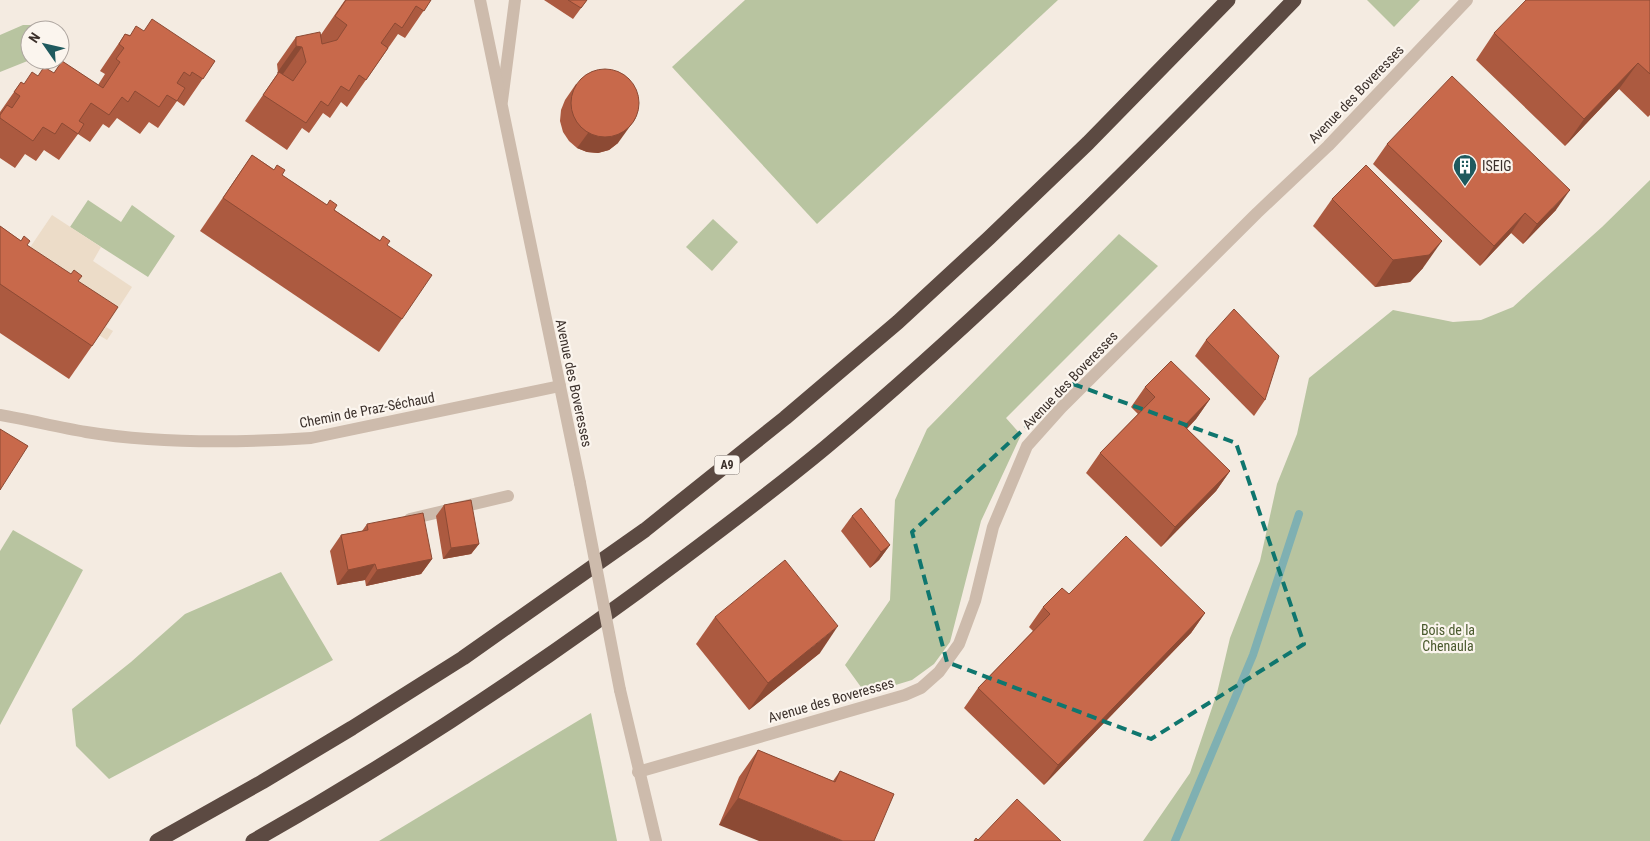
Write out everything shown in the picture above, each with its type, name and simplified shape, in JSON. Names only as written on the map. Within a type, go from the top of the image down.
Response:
[{"type":"highway","name":"A9","points":[[157,841],[262,782],[463,658],[645,530],[785,418],[898,322],[1081,149],[1228,0]]},
{"type":"highway","points":[[253,841],[429,735],[565,645],[737,518],[825,448],[946,342],[1026,268],[1095,202],[1294,0]]},
{"type":"street","name":"Avenue des Boveresses","points":[[480,0],[580,483],[620,690],[638,772],[656,841]]},
{"type":"street","points":[[501,106],[516,0]]},
{"type":"street","name":"Avenue des Boveresses","points":[[638,772],[905,694],[921,688],[939,672],[959,644],[975,601],[993,527],[1027,446],[1074,395],[1250,220],[1328,146],[1467,0]]},
{"type":"street","name":"Chemin de Praz-Séchaud","points":[[0,414],[87,432],[118,436],[198,442],[294,439],[311,438],[560,386]]},
{"type":"street","points":[[410,519],[508,496]]},
{"type":"highlighted area","points":[[1073,384],[1236,443],[1304,644],[1151,739],[947,662],[912,532]]},
{"type":"green space","points":[[745,0],[1058,0],[817,224],[672,67]]},
{"type":"green space","points":[[1367,0],[1420,0],[1394,27]]},
{"type":"green space","points":[[20,26],[20,64],[0,72],[0,35]]},
{"type":"green space","name":"Bois de la Chenaula","points":[[1650,180],[1650,841],[1143,841],[1190,773],[1217,693],[1230,638],[1260,561],[1277,484],[1297,434],[1309,378],[1393,310],[1453,322],[1481,320],[1513,307],[1602,227]]},
{"type":"green space","points":[[88,200],[121,222],[132,205],[175,236],[148,277],[70,227]]},
{"type":"green space","points":[[713,219],[738,242],[712,271],[686,247]]},
{"type":"green space","points":[[1119,234],[1158,266],[1006,418],[1021,435],[981,521],[950,642],[934,664],[912,680],[866,694],[845,665],[890,600],[895,500],[927,429]]},
{"type":"green space","points":[[13,530],[83,570],[0,725],[0,551]]},
{"type":"green space","points":[[281,572],[333,660],[109,779],[76,746],[72,709],[131,662],[185,614]]},
{"type":"green space","points":[[591,713],[617,841],[379,841]]},
{"type":"shaded area","points":[[52,215],[101,247],[93,261],[132,287],[106,327],[113,331],[107,340],[8,280]]},
{"type":"building","points":[[346,0],[431,0],[424,11],[416,6],[402,28],[395,23],[381,43],[388,48],[366,80],[359,75],[349,91],[341,86],[328,106],[321,101],[306,123],[263,95],[279,72],[293,81],[306,62],[302,47],[296,46],[296,37],[320,32],[322,44],[337,40],[347,25],[335,16]]},
{"type":"building","points":[[568,0],[587,0],[581,8]]},
{"type":"building","points":[[1526,0],[1650,0],[1650,74],[1638,63],[1584,119],[1494,33]]},
{"type":"building","points":[[152,19],[215,61],[203,79],[192,72],[190,76],[184,72],[177,83],[185,88],[177,101],[167,95],[159,107],[135,91],[128,102],[122,97],[109,115],[91,103],[79,121],[84,124],[78,134],[62,123],[55,134],[43,127],[33,141],[0,118],[7,105],[12,108],[20,96],[14,92],[21,82],[24,84],[32,72],[38,76],[42,70],[49,70],[54,73],[56,70],[70,70],[70,66],[103,88],[120,62],[116,59],[124,48],[119,44],[125,34],[130,36],[136,26],[144,31]]},
{"type":"building","points":[[612,69],[624,75],[633,84],[639,96],[637,116],[629,127],[612,137],[598,137],[581,127],[573,116],[571,96],[581,79],[592,71]]},
{"type":"building","name":"ISEIG","points":[[1452,76],[1570,190],[1537,224],[1525,213],[1494,246],[1387,144]]},
{"type":"building","points":[[252,155],[274,170],[277,165],[285,170],[282,175],[327,205],[330,200],[337,205],[334,210],[380,241],[383,236],[390,241],[387,245],[432,275],[402,319],[223,198]]},
{"type":"building","points":[[1366,165],[1442,241],[1429,255],[1393,260],[1332,199]]},
{"type":"building","points":[[0,226],[21,241],[24,236],[30,241],[27,245],[71,274],[74,270],[82,276],[78,281],[118,307],[92,346],[0,284]]},
{"type":"building","points":[[1234,309],[1279,356],[1265,400],[1206,340]]},
{"type":"building","points":[[1171,361],[1210,399],[1184,426],[1230,471],[1175,527],[1100,453],[1155,397],[1145,387]]},
{"type":"building","points":[[0,429],[28,446],[0,490]]},
{"type":"building","points":[[471,500],[479,544],[451,548],[444,505]]},
{"type":"building","points":[[861,508],[890,545],[881,552],[852,516]]},
{"type":"building","points":[[423,513],[432,559],[377,570],[375,564],[348,570],[341,535],[368,530],[367,524]]},
{"type":"building","points":[[1126,536],[1205,613],[1058,765],[978,688],[1050,614],[1043,607],[1062,588],[1069,594]]},
{"type":"building","points":[[785,560],[838,626],[768,683],[715,617]]},
{"type":"building","points":[[758,750],[835,782],[840,771],[894,794],[874,841],[843,841],[738,798]]},
{"type":"building","points":[[1017,799],[1061,841],[974,841],[976,838],[978,840]]},
{"type":"waterway","points":[[1175,841],[1253,655],[1299,514]]},
{"type":"place","name":"ISEIG","points":[[1465,187]]}]
